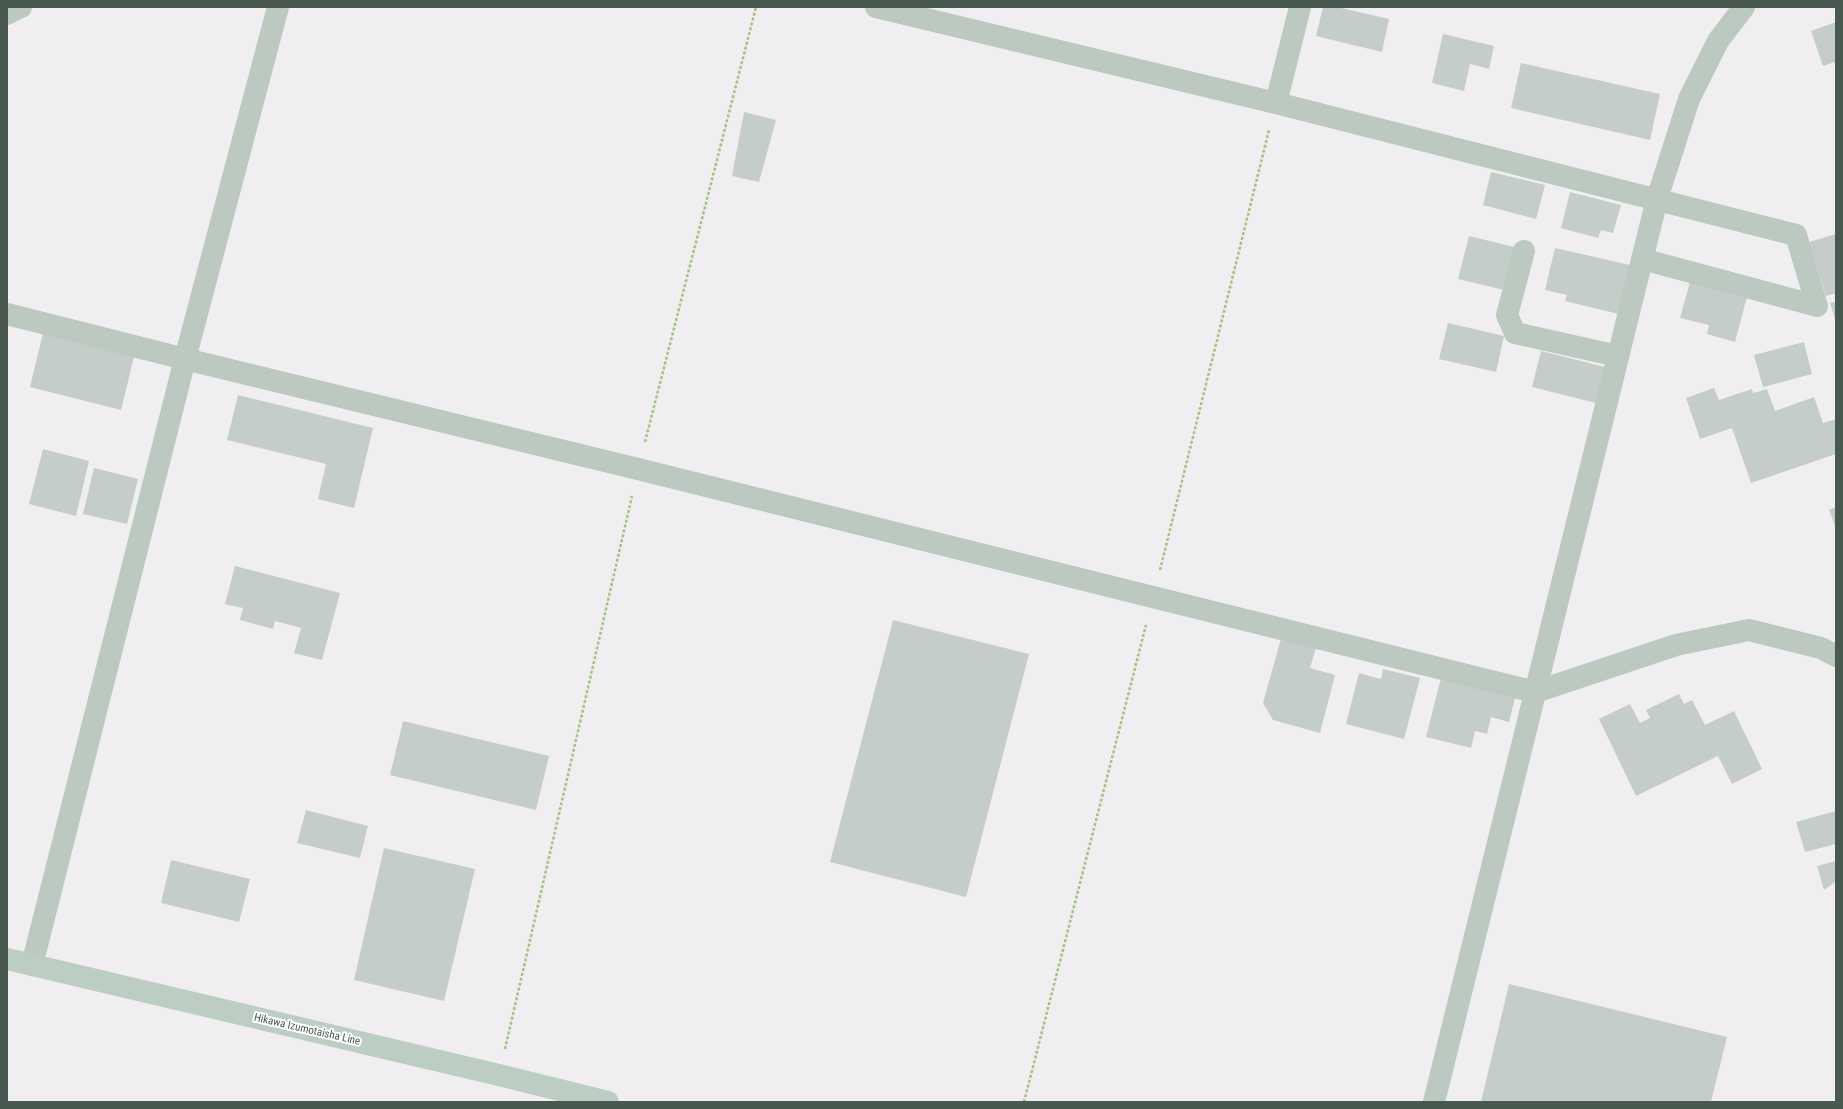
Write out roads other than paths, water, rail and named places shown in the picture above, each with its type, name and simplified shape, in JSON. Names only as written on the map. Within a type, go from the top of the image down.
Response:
[{"type":"main road","name":"Hikawa Izumotaisha Line","points":[[7,959],[500,1074],[608,1102]]},
{"type":"street","points":[[7,14],[21,7]]},
{"type":"street","points":[[32,965],[185,359],[278,7]]},
{"type":"street","points":[[876,7],[1276,102],[1796,235],[1817,306],[1642,259]]},
{"type":"street","points":[[1276,102],[1300,7]]},
{"type":"street","points":[[1434,1102],[1657,199],[1689,99],[1718,41],[1744,7]]},
{"type":"street","points":[[1524,251],[1507,315],[1515,333],[1618,356]]},
{"type":"street","points":[[7,314],[1535,692],[1676,645],[1749,630],[1821,648],[1836,656]]}]
